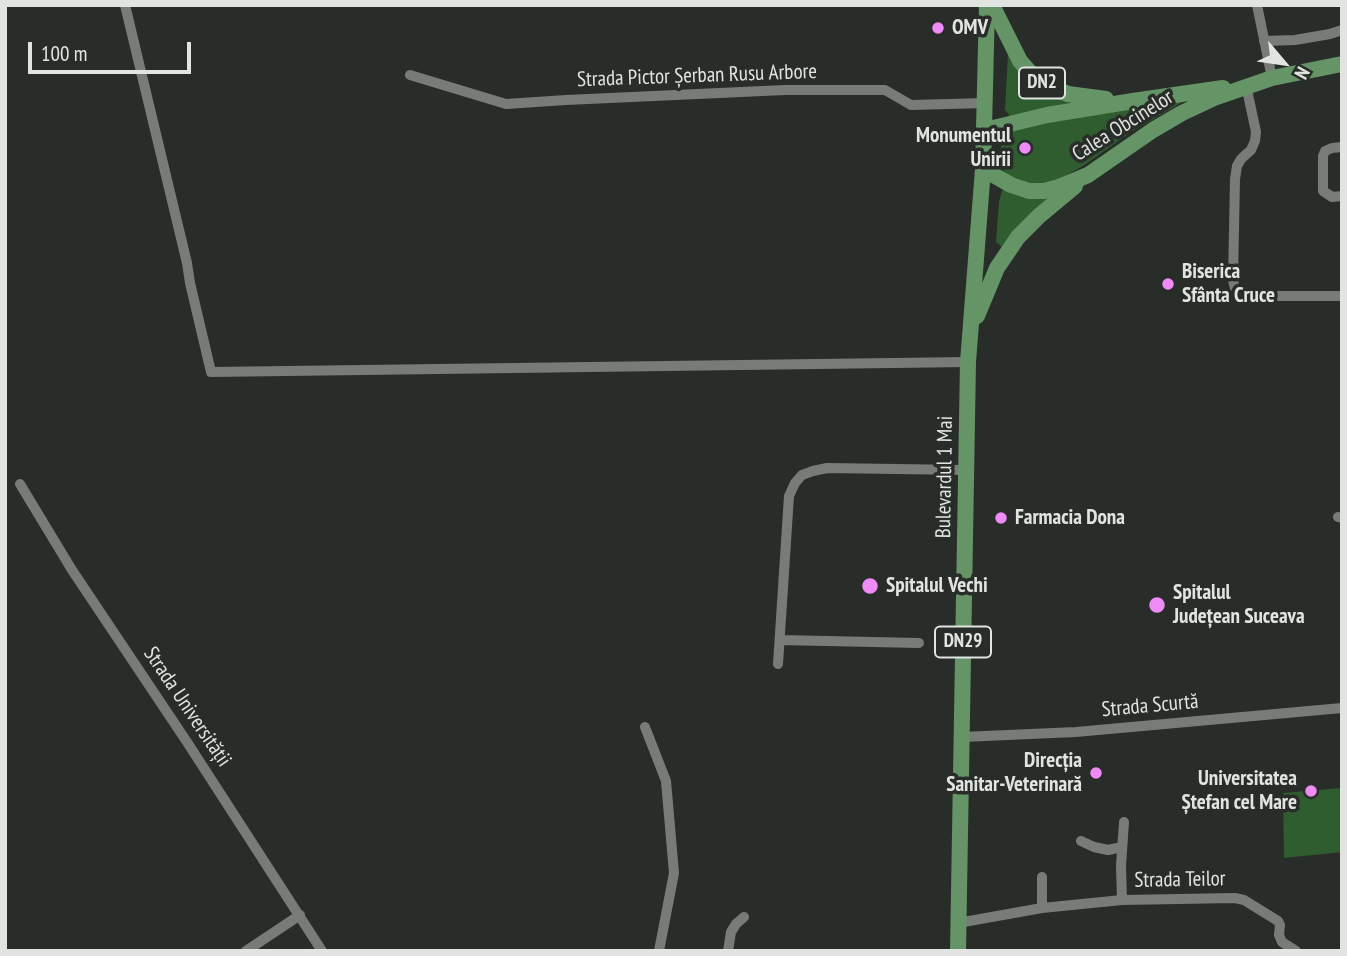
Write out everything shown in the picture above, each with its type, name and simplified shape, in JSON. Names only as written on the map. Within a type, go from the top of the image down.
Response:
[{"type":"main road","name":"Bulevardul 1 Mai","points":[[958,951],[968,362],[984,169],[989,5]]},
{"type":"main road","name":"DN2","points":[[989,5],[1020,61],[1034,77],[1068,94],[1133,101]]},
{"type":"main road","name":"Calea Obcinelor","points":[[985,130],[1047,115],[1246,85],[1342,64]]},
{"type":"main road","name":"Calea Obcinelor","points":[[984,169],[1019,188],[1038,191],[1059,187],[1088,175],[1182,113],[1246,85]]},
{"type":"main road","name":"DN29","points":[[970,337],[986,291],[1012,244],[1039,216],[1088,175]]},
{"type":"street","points":[[125,5],[211,372],[968,362]]},
{"type":"street","points":[[1257,5],[1272,78]]},
{"type":"street","points":[[1264,41],[1295,40],[1342,30]]},
{"type":"street","name":"Strada Pictor Șerban Rusu Arbore","points":[[410,75],[506,104],[785,90],[885,90],[911,105],[986,103]]},
{"type":"street","points":[[1246,85],[1256,132],[1251,150],[1237,166],[1235,179],[1235,289],[1248,296],[1342,296]]},
{"type":"street","points":[[1337,147],[1325,151],[1323,156],[1323,191],[1332,197],[1342,196]]},
{"type":"street","points":[[778,664],[789,495],[802,475],[827,468],[965,470]]},
{"type":"street","name":"Strada Universității","points":[[20,484],[72,570],[322,951]]},
{"type":"street","points":[[780,640],[919,643]]},
{"type":"street","name":"Strada Scurtă","points":[[962,737],[1076,732],[1342,708]]},
{"type":"street","points":[[646,727],[666,781],[674,873],[659,951]]},
{"type":"street","name":"Strada Teilor","points":[[1122,900],[1124,822]]},
{"type":"street","name":"Strada Teilor","points":[[1081,841],[1108,850],[1122,847]]},
{"type":"street","points":[[1042,877],[1042,908]]},
{"type":"street","name":"Strada Teilor","points":[[958,923],[1042,908],[1122,900],[1244,900],[1278,921],[1282,942],[1296,951]]},
{"type":"street","points":[[246,951],[300,915]]},
{"type":"street","points":[[728,951],[731,932],[744,917]]},
{"type":"green space","points":[[1008,53],[1016,66],[1096,102],[1011,117],[1005,110]]},
{"type":"green space","points":[[1189,98],[1131,132],[1083,166],[1048,185],[1030,186],[1014,181],[1004,171],[1000,159],[1001,146],[1005,133],[1016,126]]},
{"type":"green space","points":[[1002,190],[1048,199],[1002,247],[996,242],[999,202]]},
{"type":"green space","points":[[1342,788],[1342,852],[1284,858],[1283,793]]},
{"type":"place","name":"OMV","points":[[938,28]]},
{"type":"place","name":"Monumentul Unirii","points":[[1025,148]]},
{"type":"place","name":"Biserica Sfânta Cruce","points":[[1168,284]]},
{"type":"place","name":"Farmacia Dona","points":[[1001,518]]},
{"type":"place","name":"Spitalul Vechi","points":[[870,586]]},
{"type":"place","name":"Spitalul Județean Suceava","points":[[1157,605]]},
{"type":"place","name":"Direcția Sanitar-Veterinară","points":[[1096,773]]},
{"type":"place","name":"Universitatea Ștefan cel Mare","points":[[1311,791]]}]
